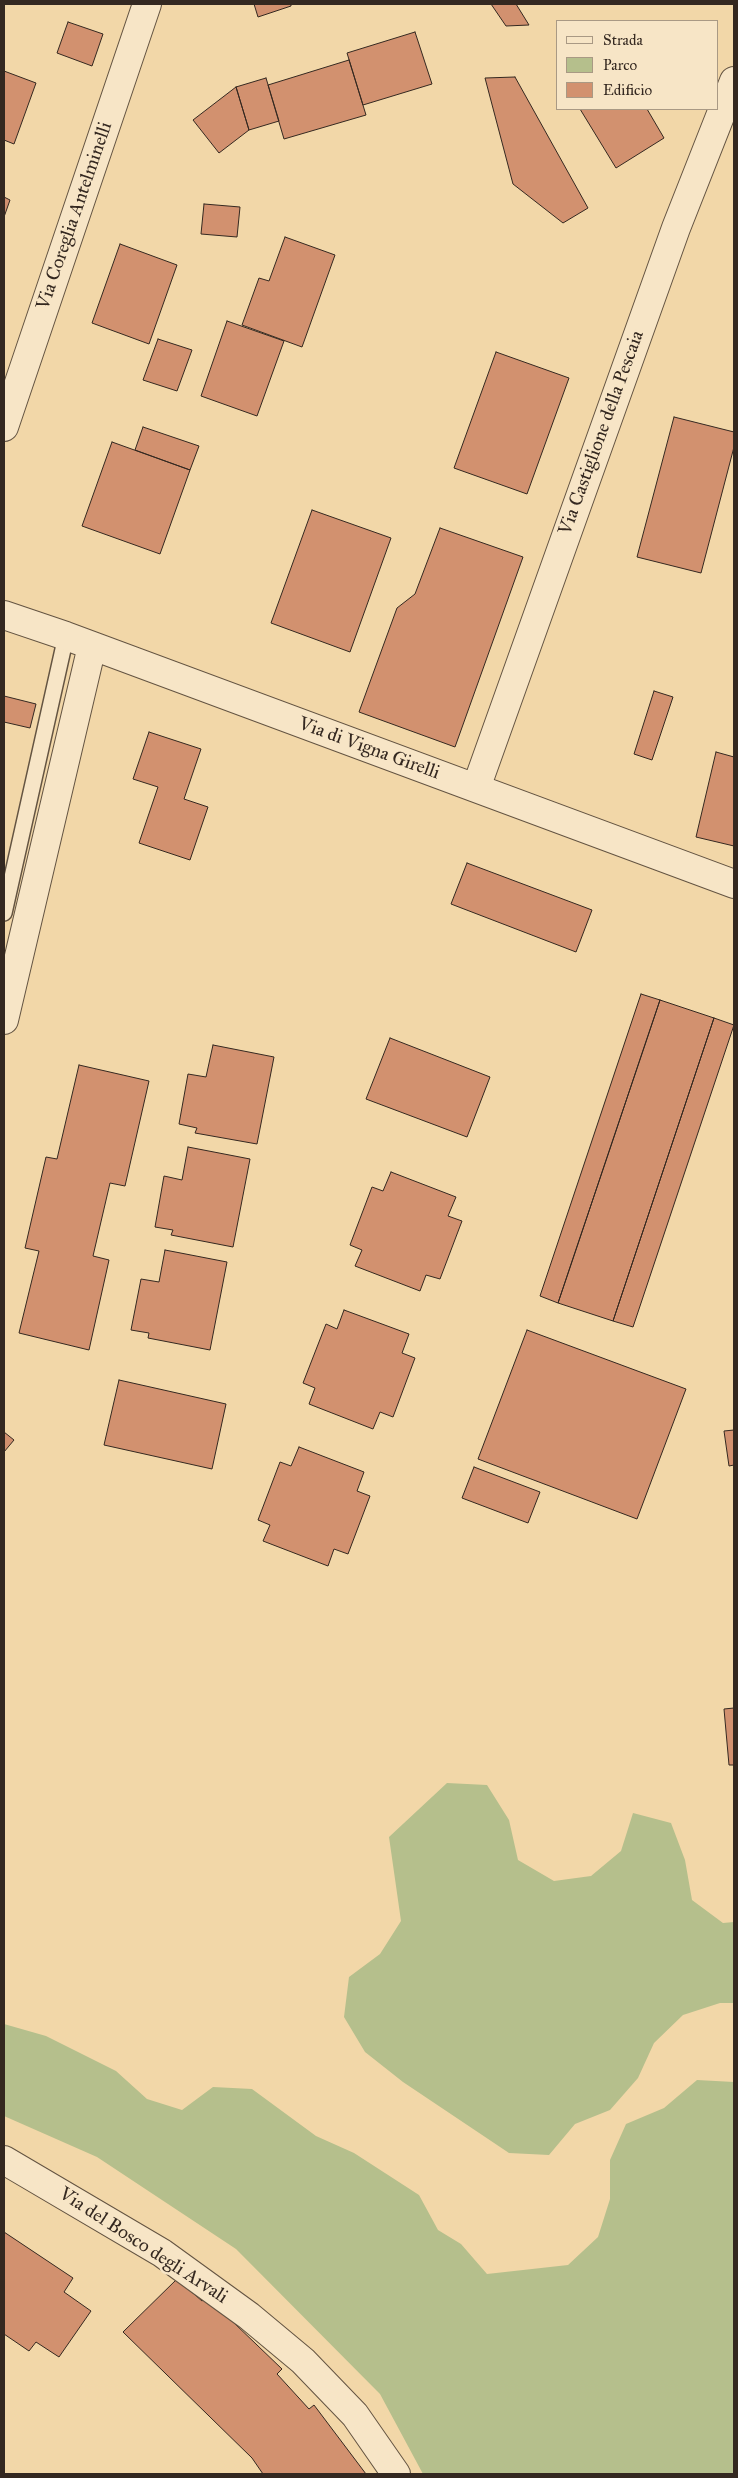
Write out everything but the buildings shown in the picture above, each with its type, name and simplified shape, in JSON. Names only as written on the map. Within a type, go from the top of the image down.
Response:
[{"type":"street","name":"Via Coreglia Antelminelli","points":[[4,427],[147,4]]},
{"type":"street","name":"Via Castiglione della Pescaia","points":[[476,788],[676,228],[734,81]]},
{"type":"street","name":"Via di Vigna Girelli","points":[[4,615],[66,636],[734,884]]},
{"type":"street","points":[[4,1020],[92,646]]},
{"type":"street","name":"Via del Bosco degli Arvali","points":[[4,2160],[162,2253],[257,2322],[303,2361],[350,2410],[396,2474]]},
{"type":"lane","points":[[4,913],[66,636]]},
{"type":"green space","points":[[447,1783],[487,1785],[509,1820],[518,1860],[554,1881],[591,1876],[621,1851],[633,1813],[671,1823],[685,1860],[692,1900],[723,1923],[734,1922],[734,2003],[720,2003],[683,2015],[654,2043],[638,2078],[610,2110],[575,2124],[549,2155],[509,2153],[403,2082],[365,2052],[344,2017],[349,1977],[380,1954],[401,1921],[389,1837]]},
{"type":"green space","points":[[4,2024],[46,2036],[116,2071],[147,2099],[182,2110],[213,2087],[252,2089],[316,2136],[354,2153],[419,2195],[438,2230],[461,2244],[487,2274],[568,2265],[598,2237],[610,2199],[610,2160],[626,2124],[664,2108],[697,2080],[734,2082],[734,2474],[423,2474],[380,2394],[236,2249],[97,2157],[4,2116]]}]
